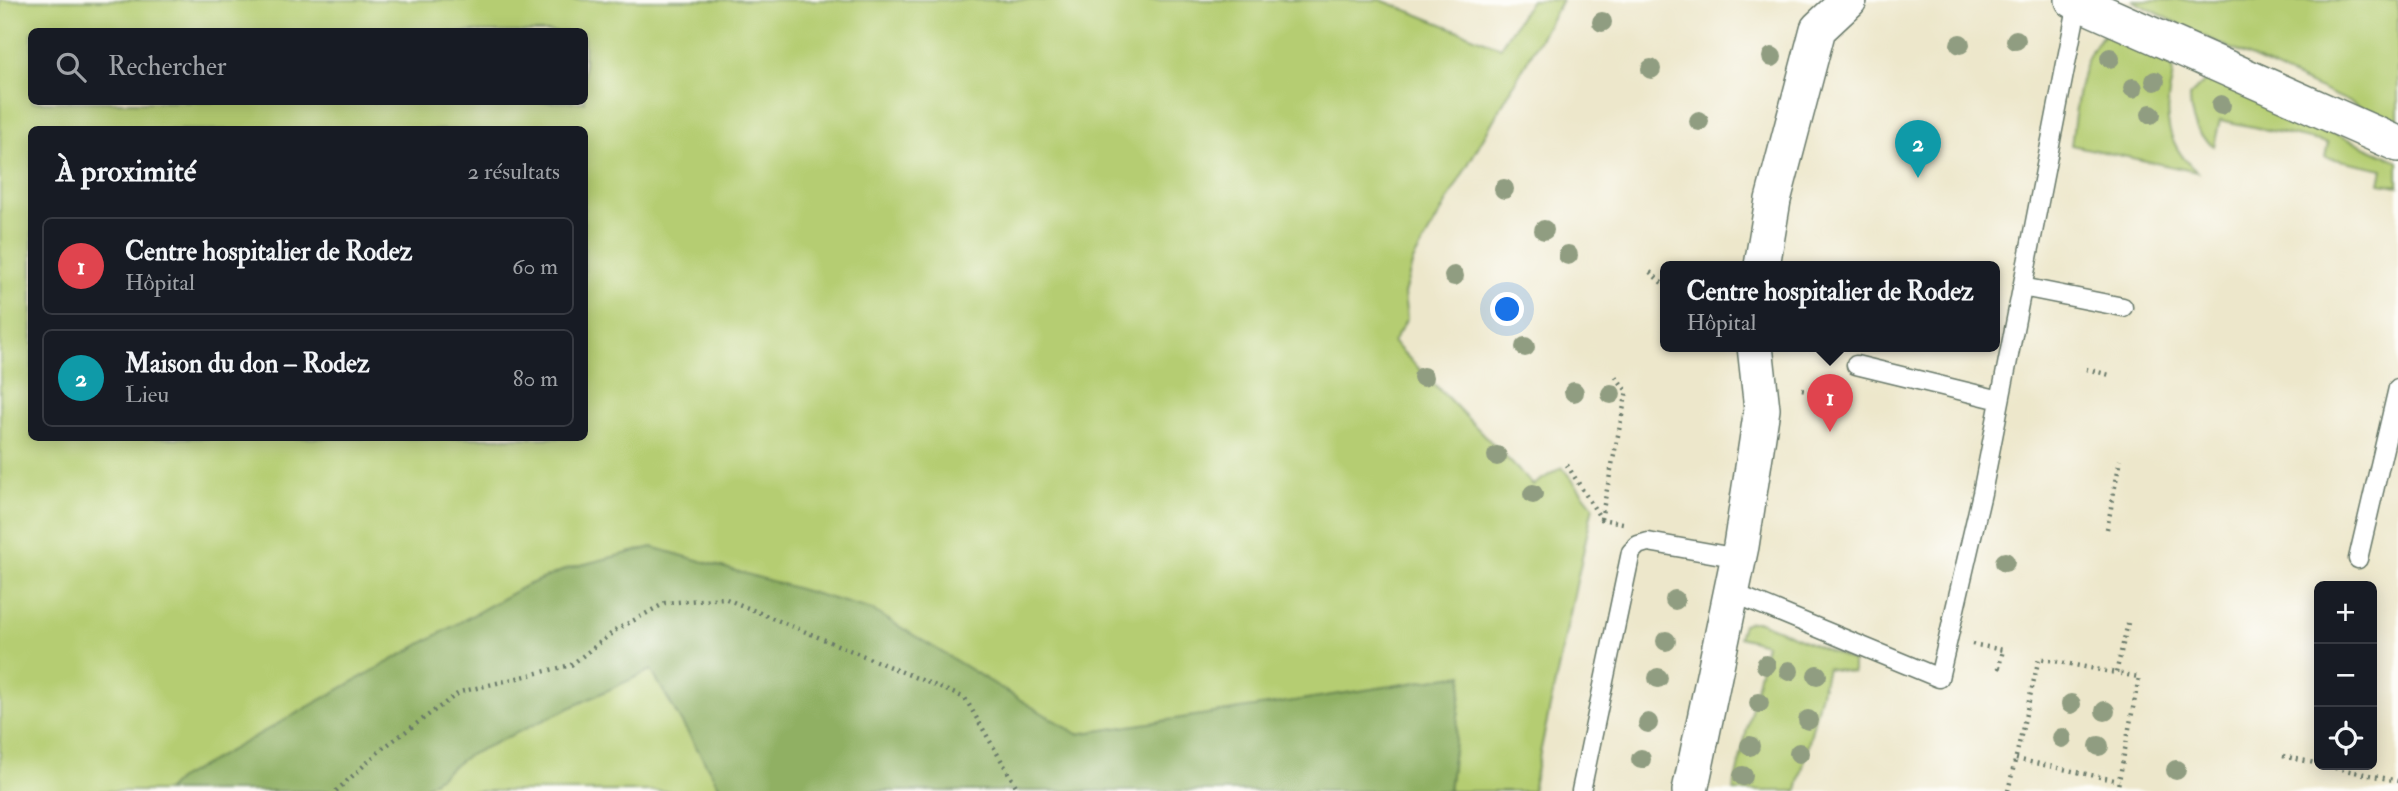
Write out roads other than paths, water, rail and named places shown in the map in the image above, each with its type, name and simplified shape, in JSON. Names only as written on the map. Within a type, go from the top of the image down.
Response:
[{"type":"street","points":[[1763,261],[1773,200],[1818,29],[1849,0]]},
{"type":"street","points":[[2075,1],[2398,144]]},
{"type":"street","points":[[1690,791],[1739,558],[1762,409],[1756,352]]},
{"type":"lane","points":[[1731,592],[1939,678],[2000,400],[2075,1]]},
{"type":"lane","points":[[2022,287],[2123,307]]},
{"type":"lane","points":[[1856,365],[2000,400]]},
{"type":"lane","points":[[2358,559],[2398,388]]},
{"type":"lane","points":[[1581,791],[1631,552],[1648,541],[1739,558]]},
{"type":"place","name":"Maison du don – Rodez","points":[[1918,178]]},
{"type":"place","name":"Centre hospitalier de Rodez","points":[[1830,432]]}]
